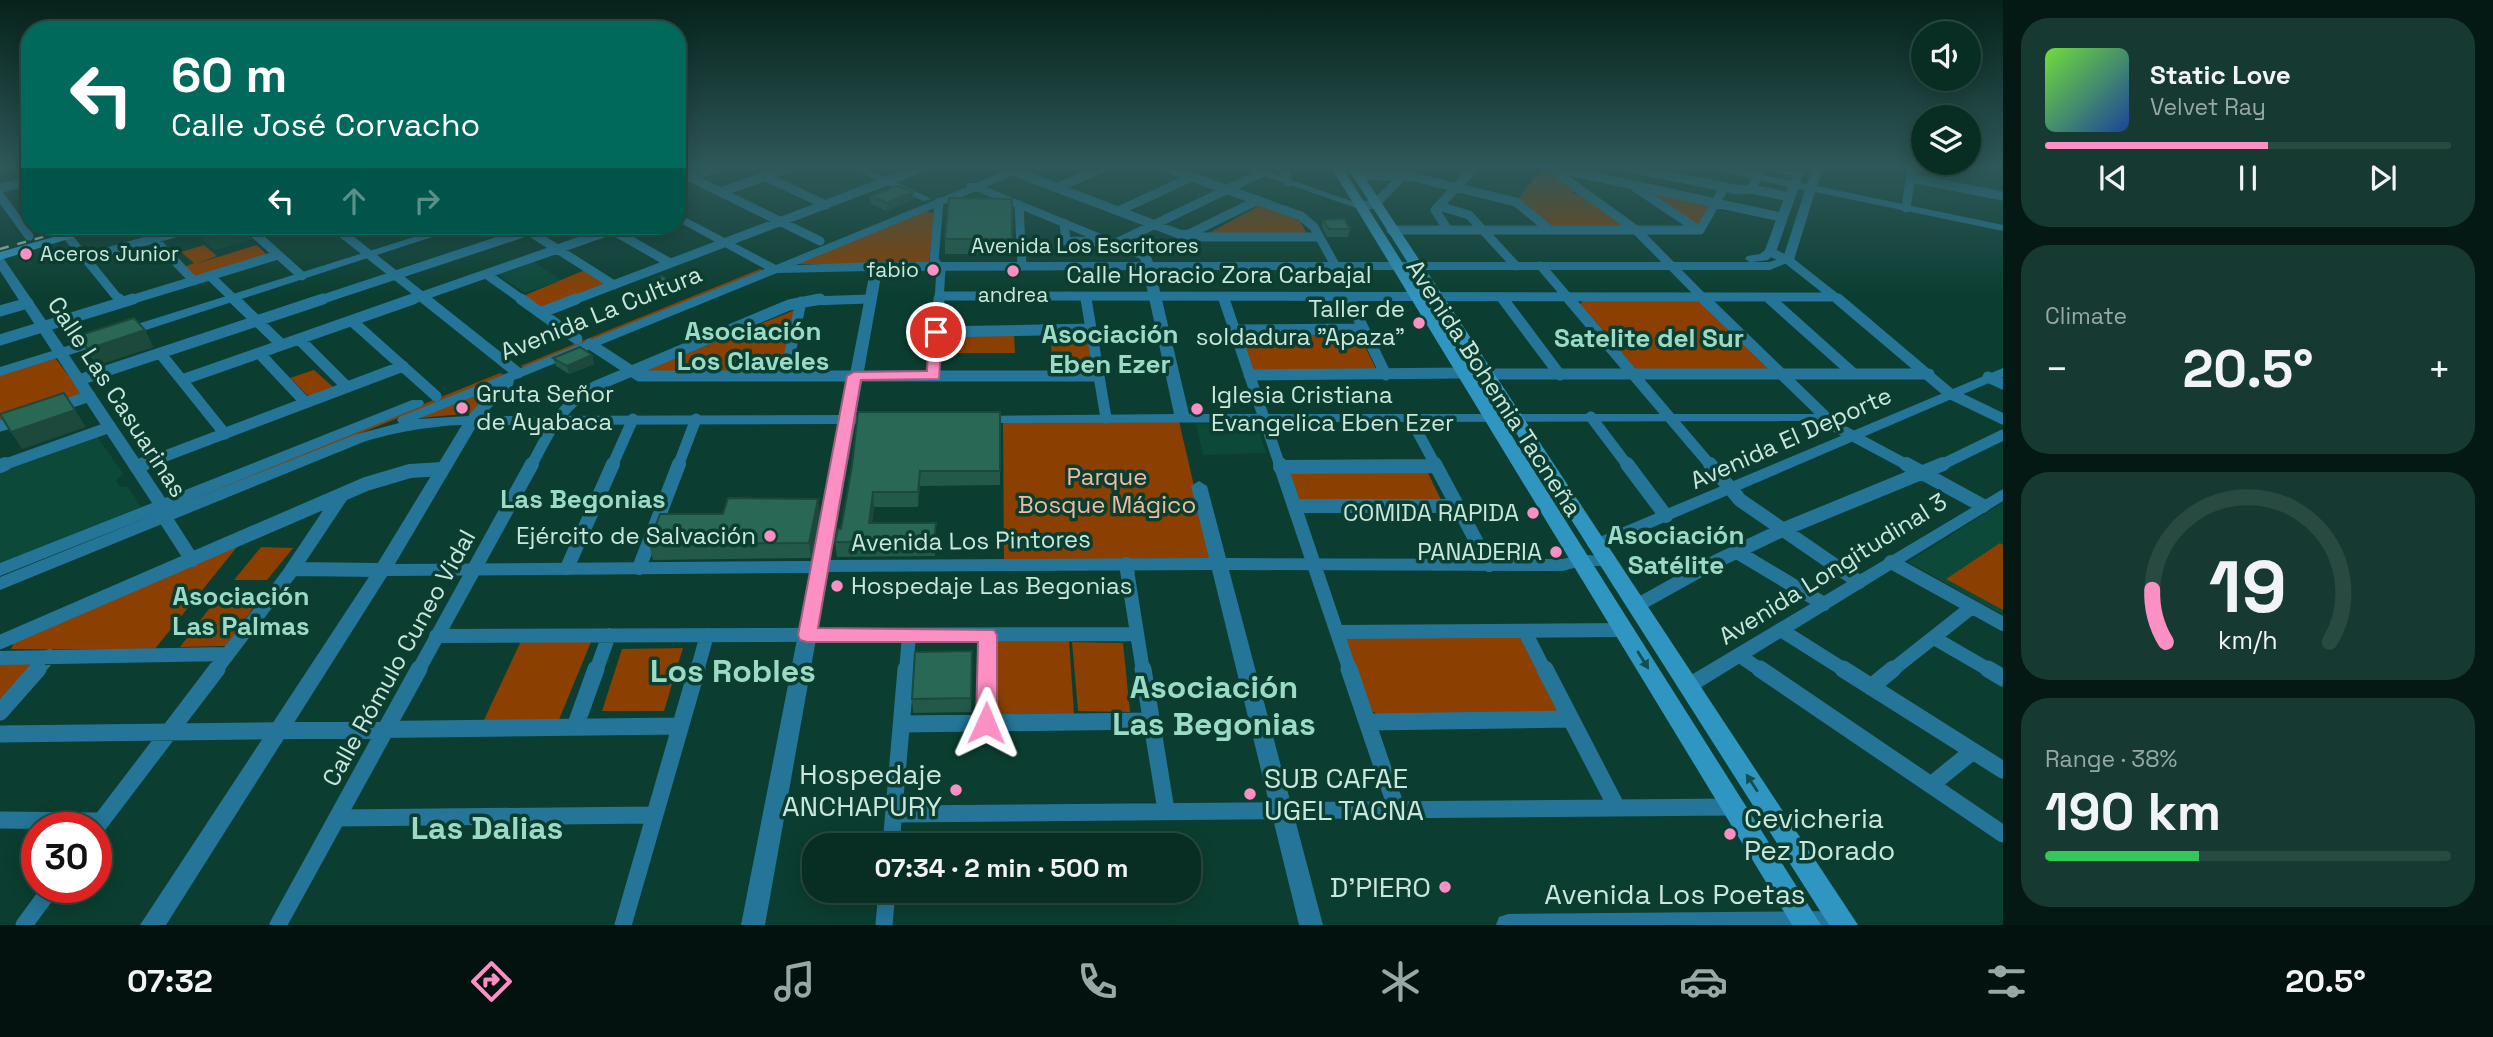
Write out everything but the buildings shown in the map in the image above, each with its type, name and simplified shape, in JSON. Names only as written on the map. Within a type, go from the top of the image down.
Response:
[{"type":"main road","name":"Avenida Bohemia Tacneña","points":[[1363,210],[1435,298],[1485,374],[1502,417]]},
{"type":"main road","name":"Avenida Bohemia Tacneña","points":[[1378,210],[1391,230],[1406,263],[1417,298],[1464,373],[1502,417],[1595,556],[1636,606],[1843,924]]},
{"type":"main road","points":[[0,244],[36,235]]},
{"type":"main road","points":[[0,256],[52,235]]},
{"type":"main road","name":"Avenida Bohemia Tacneña","points":[[1595,556],[1624,630],[1806,924]]},
{"type":"street","points":[[757,210],[820,242]]},
{"type":"street","points":[[540,313],[812,210]]},
{"type":"street","name":"Avenida La Cultura","points":[[770,266],[820,242],[906,210]]},
{"type":"street","name":"Avenida La Cultura","points":[[0,570],[359,438],[513,370],[908,210]]},
{"type":"street","points":[[933,210],[934,260],[941,269],[934,376]]},
{"type":"street","points":[[1019,210],[1022,265]]},
{"type":"street","points":[[1032,210],[1146,257],[1182,418]]},
{"type":"street","points":[[1111,243],[1185,210]]},
{"type":"street","points":[[1187,236],[1238,210]]},
{"type":"street","points":[[1285,210],[1301,216],[1314,227],[1335,265]]},
{"type":"street","points":[[1435,210],[1448,230]]},
{"type":"street","points":[[1452,210],[1469,215],[1512,262]]},
{"type":"street","points":[[1526,210],[1550,230]]},
{"type":"street","points":[[1609,210],[1636,230],[1825,417],[1853,437],[1983,506]]},
{"type":"street","points":[[1669,210],[1700,230]]},
{"type":"street","points":[[1700,230],[1712,210]]},
{"type":"street","points":[[1749,210],[1781,217]]},
{"type":"street","points":[[1784,210],[1770,252],[1788,260],[1835,297],[1949,393],[2003,419]]},
{"type":"street","points":[[1788,260],[1804,210]]},
{"type":"street","points":[[1917,210],[2003,228]]},
{"type":"street","points":[[1118,211],[1187,236],[1320,237]]},
{"type":"street","points":[[0,215],[12,212],[21,224]]},
{"type":"street","points":[[686,221],[770,266]]},
{"type":"street","points":[[1391,230],[1700,230]]},
{"type":"street","points":[[69,235],[121,302]]},
{"type":"street","points":[[85,258],[168,235]]},
{"type":"street","points":[[256,235],[302,276]]},
{"type":"street","points":[[152,925],[382,570],[473,420],[513,370],[345,235]]},
{"type":"street","points":[[0,372],[432,235]]},
{"type":"street","points":[[79,380],[395,275],[506,235]]},
{"type":"street","points":[[536,235],[614,285]]},
{"type":"street","points":[[182,380],[591,235]]},
{"type":"street","points":[[620,235],[670,263]]},
{"type":"street","points":[[154,239],[194,281]]},
{"type":"street","name":"Avenida Los Escritores","points":[[1512,262],[1541,266],[1669,263],[1754,259],[1764,257],[1770,252]]},
{"type":"street","points":[[0,340],[278,255]]},
{"type":"street","name":"Avenida Los Escritores","points":[[770,266],[1512,262],[1763,266],[1788,260]]},
{"type":"street","name":"Calle Las Casuarinas","points":[[0,262],[6,281],[28,303],[61,352],[137,467],[192,559]]},
{"type":"street","points":[[753,925],[821,567],[854,376],[877,266]]},
{"type":"street","points":[[1541,266],[1730,490],[1782,530],[1859,582]]},
{"type":"street","points":[[486,274],[583,342],[639,376],[1099,376]]},
{"type":"street","points":[[210,276],[282,345]]},
{"type":"street","name":"Calle Horacio Zora Carbajal","points":[[939,296],[1835,297]]},
{"type":"street","points":[[1347,296],[1386,374]]},
{"type":"street","points":[[1086,297],[1106,418]]},
{"type":"street","points":[[1223,297],[1397,810]]},
{"type":"street","points":[[1501,297],[1560,375]]},
{"type":"street","points":[[1767,297],[1854,374]]},
{"type":"street","name":"Calle Rómulo Cuneo Vidal","points":[[278,925],[564,408],[581,394],[780,308],[801,302],[869,299]]},
{"type":"street","points":[[785,376],[801,302]]},
{"type":"street","points":[[0,311],[28,303]]},
{"type":"street","points":[[352,321],[436,396]]},
{"type":"street","points":[[936,332],[1091,329]]},
{"type":"street","points":[[1234,330],[1363,329]]},
{"type":"street","points":[[299,339],[348,387]]},
{"type":"street","points":[[160,353],[225,434]]},
{"type":"street","points":[[259,353],[306,403]]},
{"type":"street","points":[[137,467],[402,366]]},
{"type":"street","name":"Avenida La Cultura","points":[[0,584],[436,396],[513,370]]},
{"type":"street","name":"Avenida El Deporte","points":[[1595,556],[1666,516],[2003,372]]},
{"type":"street","points":[[1249,376],[1464,373]]},
{"type":"street","points":[[1485,374],[1929,374]]},
{"type":"street","points":[[1988,377],[2003,384]]},
{"type":"street","points":[[0,426],[90,396]]},
{"type":"street","points":[[1591,417],[1666,516]]},
{"type":"street","points":[[956,419],[1825,417]]},
{"type":"street","points":[[1410,418],[1489,565]]},
{"type":"street","points":[[567,568],[633,419]]},
{"type":"street","points":[[639,568],[696,419]]},
{"type":"street","points":[[359,438],[413,424],[473,420],[888,419]]},
{"type":"street","points":[[0,466],[110,427]]},
{"type":"street","points":[[1636,606],[1782,530],[1925,473],[2003,435]]},
{"type":"street","points":[[1280,467],[1434,466]]},
{"type":"street","points":[[0,642],[342,495],[394,475],[442,469]]},
{"type":"street","points":[[1199,486],[1311,925]]},
{"type":"street","name":"Avenida Longitudinal 3","points":[[1688,686],[2003,494]]},
{"type":"street","points":[[108,812],[293,569],[342,495]]},
{"type":"street","points":[[1294,506],[1456,506]]},
{"type":"street","points":[[1737,552],[1824,604]]},
{"type":"street","name":"Avenida Los Pintores","points":[[293,569],[1563,565],[1595,556]]},
{"type":"street","points":[[1891,562],[2003,624]]},
{"type":"street","points":[[1126,565],[1166,810]]},
{"type":"street","points":[[1871,687],[1972,607]]},
{"type":"street","points":[[1337,632],[1624,630]]},
{"type":"street","points":[[1781,630],[2003,770]]},
{"type":"street","points":[[1524,632],[1617,807]]},
{"type":"street","points":[[436,636],[1137,634]]},
{"type":"street","points":[[575,727],[609,635]]},
{"type":"street","points":[[623,925],[707,635]]},
{"type":"street","points":[[892,833],[909,635]]},
{"type":"street","points":[[986,723],[988,635]]},
{"type":"street","points":[[1934,638],[2003,678]]},
{"type":"street","points":[[0,658],[227,653]]},
{"type":"street","points":[[0,712],[50,656]]},
{"type":"street","points":[[1740,656],[2003,834]]},
{"type":"street","points":[[1367,722],[1568,719]]},
{"type":"street","points":[[902,724],[1151,721]]},
{"type":"street","points":[[0,734],[680,726]]},
{"type":"street","points":[[1931,785],[1973,751]]},
{"type":"street","points":[[894,814],[1734,807]]},
{"type":"street","points":[[337,818],[654,815]]},
{"type":"street","points":[[0,820],[21,821]]},
{"type":"street","points":[[24,925],[40,903]]},
{"type":"street","points":[[884,925],[886,903]]},
{"type":"street","name":"Avenida Los Poetas","points":[[1508,925],[1843,924]]},
{"type":"shaded area","points":[[198,235],[249,235],[253,239],[214,250]]},
{"type":"shaded area","points":[[531,260],[561,280],[525,293],[496,273],[517,269]]},
{"type":"shaded area","points":[[1196,424],[1257,426],[1266,453],[1203,455]]},
{"type":"shaded area","points":[[96,435],[123,474],[116,480],[119,486],[128,487],[141,507],[0,563],[0,470]]},
{"type":"shaded area","points":[[2003,503],[2003,615],[1908,562]]},
{"type":"green space","points":[[1251,210],[1273,210],[1300,221],[1307,234],[1209,233]]},
{"type":"green space","points":[[1532,210],[1605,210],[1628,226],[1552,226]]},
{"type":"green space","points":[[1676,210],[1706,210],[1699,225]]},
{"type":"green space","points":[[925,211],[934,213],[929,262],[795,264]]},
{"type":"green space","points":[[204,245],[217,256],[195,264],[257,245],[269,257],[193,276],[184,267],[194,263],[181,252]]},
{"type":"green space","points":[[760,269],[764,270],[525,367],[520,366]]},
{"type":"green space","points":[[585,270],[609,285],[542,309],[523,296]]},
{"type":"green space","points":[[1583,299],[1703,300],[1775,370],[1636,370],[1580,305]]},
{"type":"green space","points":[[795,310],[785,373],[647,373],[649,369]]},
{"type":"green space","points":[[1358,332],[1378,373],[1251,373],[1238,333]]},
{"type":"green space","points":[[1014,334],[1015,353],[941,353],[942,336]]},
{"type":"green space","points":[[1050,334],[1087,335],[1092,371],[1053,371]]},
{"type":"green space","points":[[56,359],[82,394],[0,424],[0,375]]},
{"type":"green space","points":[[314,370],[333,387],[309,397],[290,378]]},
{"type":"green space","points":[[500,373],[504,375],[181,506],[175,505]]},
{"type":"green space","points":[[492,387],[496,388],[473,413],[420,418]]},
{"type":"green space","name":"Parque Bosque Mágico","points":[[1179,421],[1211,560],[1004,561],[1003,422]]},
{"type":"green space","points":[[1288,470],[1427,471],[1443,504],[1298,502]]},
{"type":"green space","points":[[241,542],[154,650],[11,649],[15,640]]},
{"type":"green space","points":[[2000,543],[2003,545],[2003,610],[1946,579]]},
{"type":"green space","points":[[261,547],[293,548],[267,580],[234,580]]},
{"type":"green space","points":[[262,596],[226,646],[180,647],[218,597]]},
{"type":"green space","points":[[1516,636],[1522,639],[1559,709],[1556,714],[1377,714],[1370,710],[1344,639],[1348,637]]},
{"type":"green space","points":[[995,640],[1069,640],[1074,714],[996,715]]},
{"type":"green space","points":[[521,641],[591,642],[558,722],[483,722]]},
{"type":"green space","points":[[1072,642],[1123,643],[1130,712],[1078,711]]},
{"type":"green space","points":[[683,648],[664,711],[602,711],[622,649]]},
{"type":"green space","points":[[0,662],[37,662],[0,706]]},
{"type":"railway","points":[[0,249],[50,235]]},
{"type":"place","name":"Aceros Junior","points":[[26,254]]},
{"type":"place","name":"fabio","points":[[933,270]]},
{"type":"place","name":"andrea","points":[[1013,271]]},
{"type":"place","name":"Taller de soldadura \"Apaza\"","points":[[1419,323]]},
{"type":"place","name":"Gruta Señor de Ayabaca","points":[[462,408]]},
{"type":"place","name":"Iglesia Cristiana Evangelica Eben Ezer","points":[[1197,409]]},
{"type":"place","name":"COMIDA RAPIDA","points":[[1533,513]]},
{"type":"place","name":"Ejército de Salvación","points":[[770,536]]},
{"type":"place","name":"PANADERIA","points":[[1556,552]]},
{"type":"place","name":"Hospedaje Las Begonias","points":[[837,586]]},
{"type":"place","name":"Hospedaje ANCHAPURY","points":[[956,790]]},
{"type":"place","name":"SUB CAFAE UGEL TACNA","points":[[1250,794]]},
{"type":"place","name":"Cevicheria Pez Dorado","points":[[1730,834]]},
{"type":"place","name":"D'PIERO","points":[[1445,887]]},
{"type":"district","name":"Satelite del Sur","points":[[1649,338]]},
{"type":"district","name":"Asociación Los Claveles","points":[[753,346]]},
{"type":"district","name":"Asociación Eben Ezer","points":[[1110,349]]},
{"type":"district","name":"Las Begonias","points":[[583,499]]},
{"type":"district","name":"Asociación Satélite","points":[[1676,550]]},
{"type":"district","name":"Asociación Las Palmas","points":[[241,611]]},
{"type":"district","name":"Los Robles","points":[[733,671]]},
{"type":"district","name":"Asociación Las Begonias","points":[[1214,706]]},
{"type":"district","name":"Las Dalias","points":[[487,828]]},
{"type":"route","points":[[936,332],[934,376],[854,376],[807,635],[988,635],[986,723]]}]
